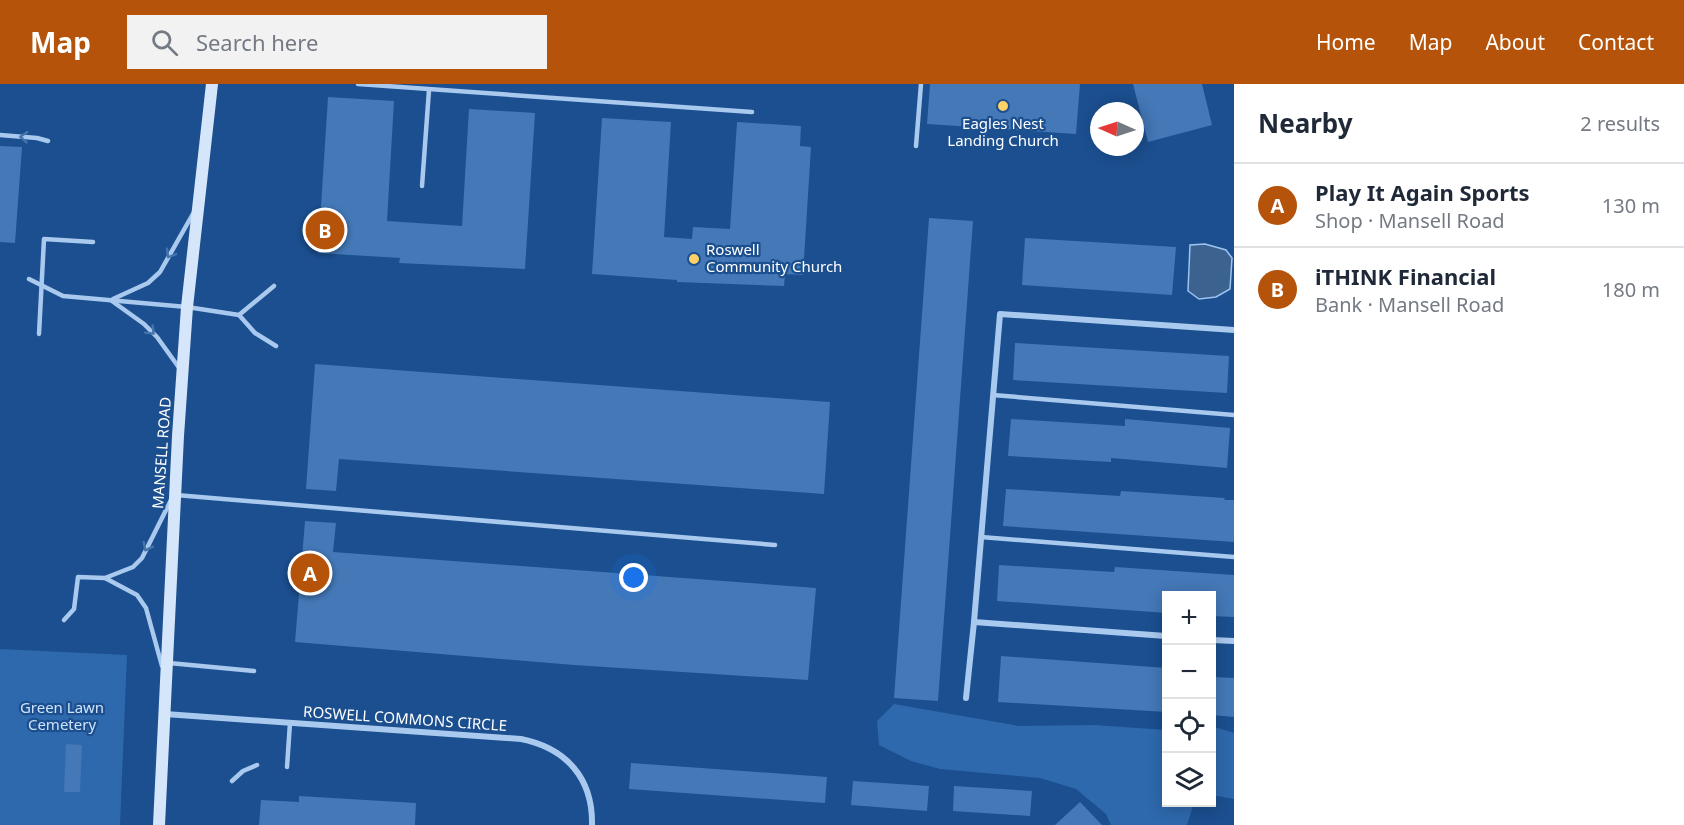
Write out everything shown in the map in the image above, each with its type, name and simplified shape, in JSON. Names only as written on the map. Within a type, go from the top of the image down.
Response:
[{"type":"main road","name":"MANSELL ROAD","points":[[159,825],[182,373],[212,84]]},
{"type":"street","points":[[966,698],[1000,314],[1234,330]]},
{"type":"street","points":[[974,622],[1162,636]]},
{"type":"street","points":[[1216,640],[1234,642]]},
{"type":"street","name":"ROSWELL COMMONS CIRCLE","points":[[164,714],[537,743],[552,749],[566,759],[584,782],[590,798],[592,825]]},
{"type":"lane","points":[[358,84],[752,112]]},
{"type":"lane","points":[[916,146],[921,84]]},
{"type":"lane","points":[[422,186],[429,90]]},
{"type":"lane","points":[[0,135],[48,141]]},
{"type":"lane","points":[[110,300],[147,283],[160,272],[199,203]]},
{"type":"lane","points":[[39,334],[44,239],[93,242]]},
{"type":"lane","points":[[29,279],[63,296],[188,307],[239,315],[255,333],[276,346]]},
{"type":"lane","points":[[239,315],[274,286]]},
{"type":"lane","points":[[110,300],[144,324],[157,337],[182,373]]},
{"type":"lane","points":[[993,395],[1234,415]]},
{"type":"lane","points":[[64,620],[74,609],[78,577],[105,578],[133,567],[142,558],[174,495],[775,544]]},
{"type":"lane","points":[[981,537],[1234,557]]},
{"type":"lane","points":[[105,578],[136,596],[146,608],[166,680]]},
{"type":"lane","points":[[167,663],[254,671]]},
{"type":"lane","points":[[286,767],[290,723]]},
{"type":"lane","points":[[232,782],[243,771],[256,765]]},
{"type":"green space","name":"Green Lawn Cemetery","points":[[0,649],[127,655],[120,825],[0,825]]},
{"type":"green space","points":[[894,704],[1019,726],[1094,725],[1162,730],[1162,807],[1193,807],[1187,825],[1111,825],[1106,814],[1076,789],[1040,778],[940,769],[911,761],[879,745],[877,721]]},
{"type":"green space","points":[[1216,728],[1234,733],[1234,799],[1216,796]]},
{"type":"shaded area","points":[[1205,244],[1226,250],[1232,258],[1230,289],[1216,297],[1199,299],[1188,291],[1190,245]]},
{"type":"building","name":"Eagles Nest Landing Church","points":[[930,84],[1080,84],[1076,134],[927,124]]},
{"type":"building","points":[[1133,84],[1202,84],[1212,125],[1148,142],[1144,127],[1144,102],[1138,102]]},
{"type":"building","points":[[328,97],[394,101],[387,221],[462,226],[469,109],[535,113],[525,269],[399,263],[400,258],[318,253]]},
{"type":"building","points":[[602,118],[671,122],[664,237],[692,239],[693,227],[730,229],[737,122],[801,126],[800,146],[811,147],[803,275],[785,274],[784,286],[677,282],[677,280],[592,274]]},
{"type":"building","points":[[0,146],[22,147],[15,243],[0,242]]},
{"type":"building","points":[[929,218],[973,221],[938,701],[894,698]]},
{"type":"building","points":[[1025,238],[1176,247],[1172,295],[1022,285]]},
{"type":"building","points":[[1015,343],[1229,356],[1227,393],[1013,380]]},
{"type":"building","points":[[315,364],[830,402],[824,494],[339,459],[336,491],[306,489]]},
{"type":"building","points":[[1011,419],[1125,426],[1125,419],[1230,428],[1227,468],[1111,458],[1111,462],[1008,456]]},
{"type":"building","points":[[1006,489],[1120,496],[1121,491],[1234,500],[1234,542],[1003,526]]},
{"type":"building","points":[[305,521],[336,523],[333,552],[816,588],[808,680],[574,665],[295,642]]},
{"type":"building","points":[[999,565],[1114,572],[1115,567],[1234,575],[1234,617],[1216,616],[1216,591],[1162,591],[1162,613],[997,601]]},
{"type":"building","points":[[1001,656],[1162,668],[1162,712],[998,702]]},
{"type":"building","points":[[1216,677],[1234,678],[1234,717],[1216,715]]},
{"type":"building","points":[[66,744],[82,745],[80,792],[64,792]]},
{"type":"building","points":[[631,763],[827,777],[825,803],[629,789]]},
{"type":"building","points":[[853,781],[929,786],[927,811],[851,805]]},
{"type":"building","points":[[954,786],[1032,791],[1030,816],[953,811]]},
{"type":"building","points":[[299,796],[416,803],[415,825],[259,825],[261,800],[299,802]]},
{"type":"building","points":[[1080,802],[1102,825],[1055,825]]},
{"type":"place","name":"Eagles Nest Landing Church","points":[[1003,106]]},
{"type":"place","name":"iTHINK Financial","points":[[325,230]]},
{"type":"place","name":"Roswell Community Church","points":[[694,259]]},
{"type":"place","name":"Play It Again Sports","points":[[310,573]]}]
